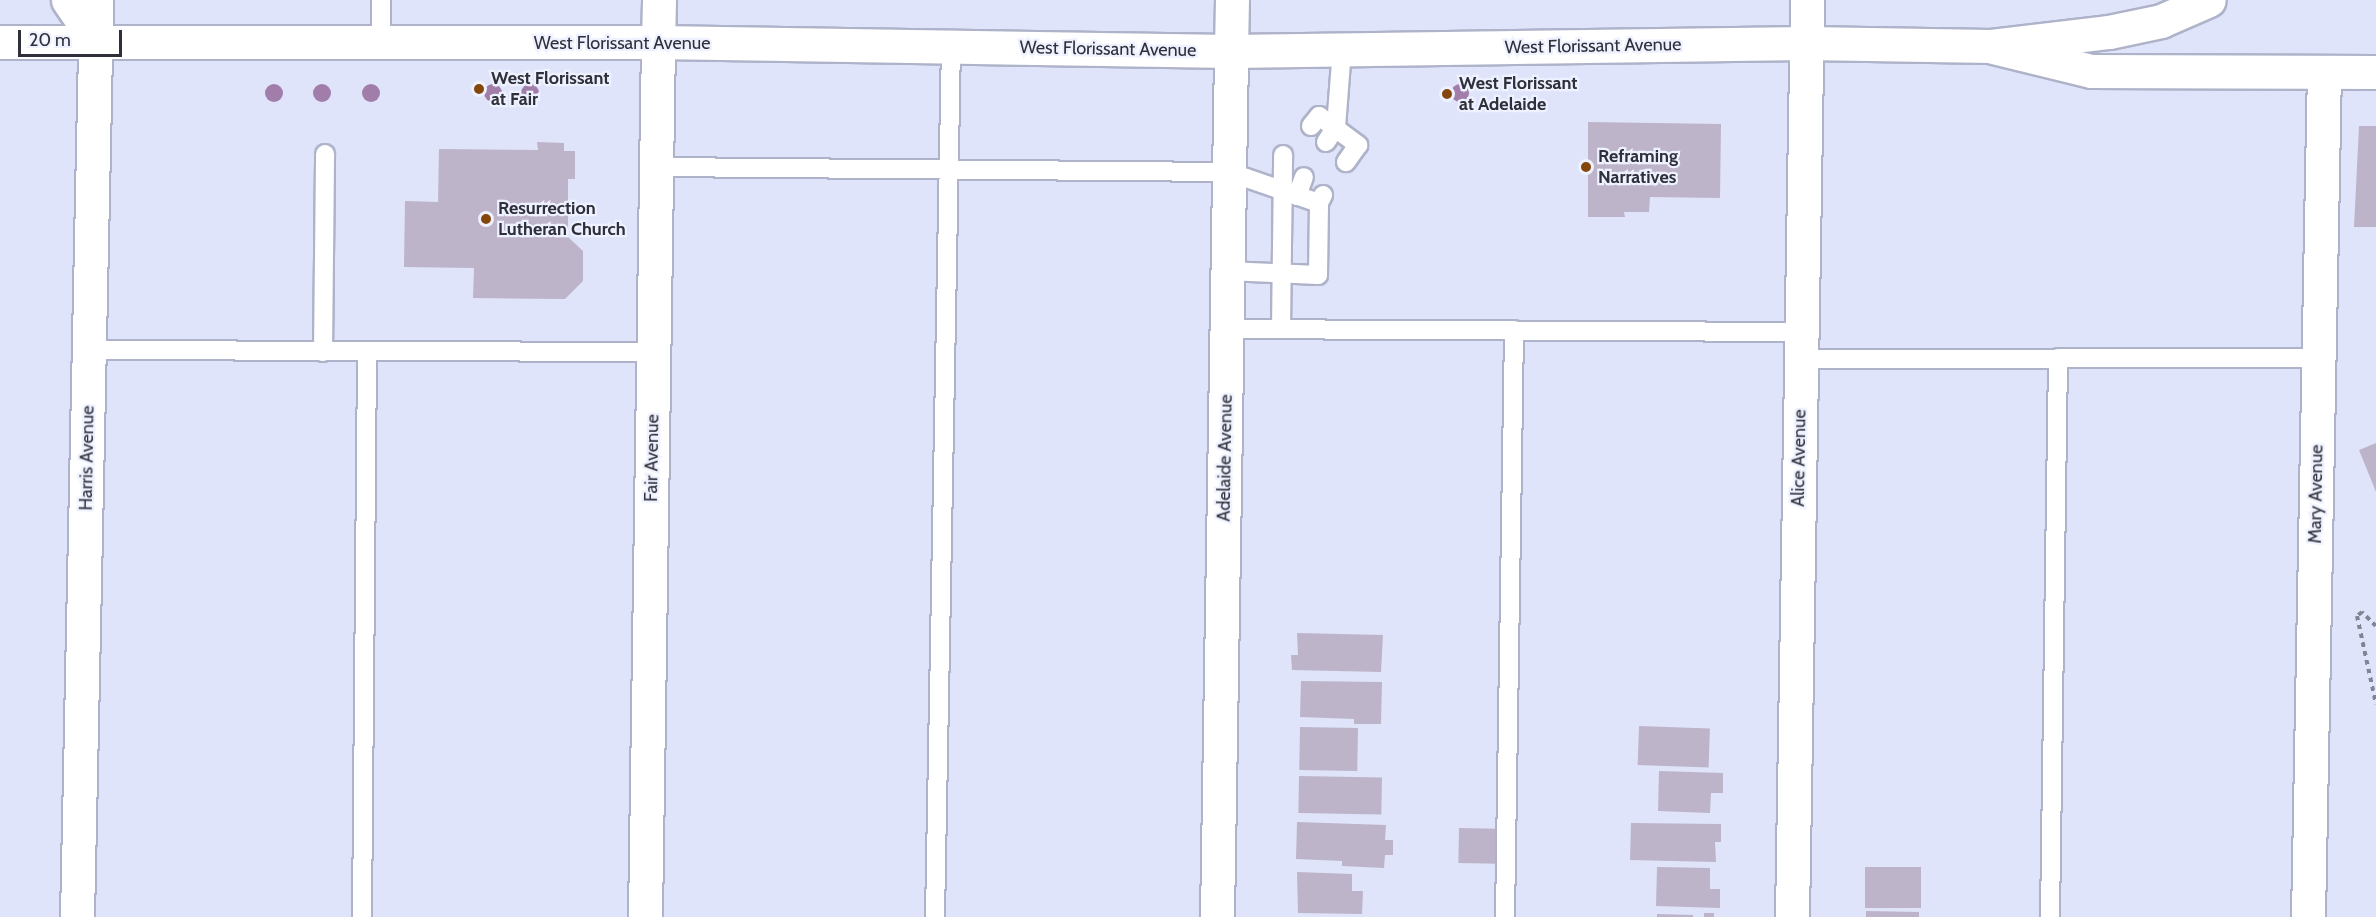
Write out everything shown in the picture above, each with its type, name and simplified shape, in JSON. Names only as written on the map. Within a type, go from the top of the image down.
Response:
[{"type":"street","points":[[68,0],[96,41]]},
{"type":"street","name":"Harris Avenue","points":[[77,917],[96,0]]},
{"type":"street","name":"Fair Avenue","points":[[645,917],[659,0]]},
{"type":"street","name":"Adelaide Avenue","points":[[1217,917],[1232,0]]},
{"type":"street","name":"Alice Avenue","points":[[1792,917],[1807,0]]},
{"type":"street","name":"West Florissant Avenue","points":[[0,42],[658,42],[1231,51],[1806,43],[1991,46],[2109,32],[2161,21],[2209,0]]},
{"type":"street","points":[[1991,46],[2091,71],[2376,72]]},
{"type":"street","name":"Mary Avenue","points":[[2308,917],[2324,72]]},
{"type":"lane","points":[[381,0],[381,42]]},
{"type":"lane","points":[[935,917],[951,47]]},
{"type":"lane","points":[[1326,142],[1336,127],[1342,49]]},
{"type":"lane","points":[[1311,126],[1319,116],[1358,145],[1346,162]]},
{"type":"lane","points":[[323,352],[325,154]]},
{"type":"lane","points":[[1281,329],[1282,273],[1289,193],[1284,155]]},
{"type":"lane","points":[[656,167],[1229,172],[1289,193],[1321,199],[1318,275],[1227,271]]},
{"type":"lane","points":[[1289,193],[1304,177]]},
{"type":"lane","points":[[1227,329],[1514,330],[2058,358],[2319,357]]},
{"type":"lane","points":[[1505,917],[1514,330]]},
{"type":"lane","points":[[89,350],[654,352]]},
{"type":"lane","points":[[362,917],[367,352]]},
{"type":"lane","points":[[2050,917],[2058,358]]},
{"type":"path","points":[[2376,626],[2362,612],[2357,616],[2376,704]]},
{"type":"building","points":[[1588,122],[1721,124],[1720,198],[1650,197],[1649,212],[1624,212],[1625,217],[1588,217]]},
{"type":"building","points":[[2359,126],[2376,126],[2376,227],[2354,227]]},
{"type":"building","name":"Resurrection Lutheran Church","points":[[537,142],[564,143],[564,151],[575,151],[575,179],[568,179],[568,237],[583,251],[583,281],[565,299],[473,298],[474,268],[404,267],[405,201],[438,202],[439,149],[538,150]]},
{"type":"building","points":[[2376,443],[2376,492],[2359,450]]},
{"type":"building","points":[[1297,633],[1383,635],[1381,672],[1292,670],[1291,655],[1298,655]]},
{"type":"building","points":[[1301,681],[1382,682],[1381,724],[1354,724],[1354,719],[1300,717]]},
{"type":"building","points":[[1639,726],[1710,728],[1709,767],[1638,765]]},
{"type":"building","points":[[1300,727],[1358,728],[1357,771],[1299,770]]},
{"type":"building","points":[[1659,771],[1723,773],[1723,793],[1711,793],[1710,813],[1658,811]]},
{"type":"building","points":[[1299,776],[1382,777],[1381,814],[1298,813]]},
{"type":"building","points":[[1297,822],[1386,825],[1385,840],[1393,840],[1393,855],[1385,855],[1384,868],[1342,866],[1342,861],[1296,859]]},
{"type":"building","points":[[1631,823],[1721,824],[1721,842],[1715,842],[1716,862],[1630,860]]},
{"type":"building","points":[[1459,828],[1498,829],[1497,864],[1458,863]]},
{"type":"building","points":[[1657,867],[1710,868],[1710,889],[1720,889],[1720,908],[1656,906]]},
{"type":"building","points":[[1865,867],[1921,867],[1921,908],[1865,908]]},
{"type":"building","points":[[1297,872],[1352,874],[1352,891],[1363,891],[1362,914],[1298,913]]},
{"type":"building","points":[[1866,911],[1919,912],[1919,917],[1866,917]]},
{"type":"building","points":[[1704,913],[1714,913],[1714,917],[1704,917]]},
{"type":"building","points":[[1657,914],[1693,915],[1693,917],[1657,917]]},
{"type":"place","name":"West Florissant at Fair","points":[[479,89]]},
{"type":"place","name":"West Florissant at Adelaide","points":[[1447,94]]},
{"type":"place","name":"Reframing Narratives","points":[[1586,167]]},
{"type":"place","name":"Resurrection Lutheran Church","points":[[486,219]]}]
